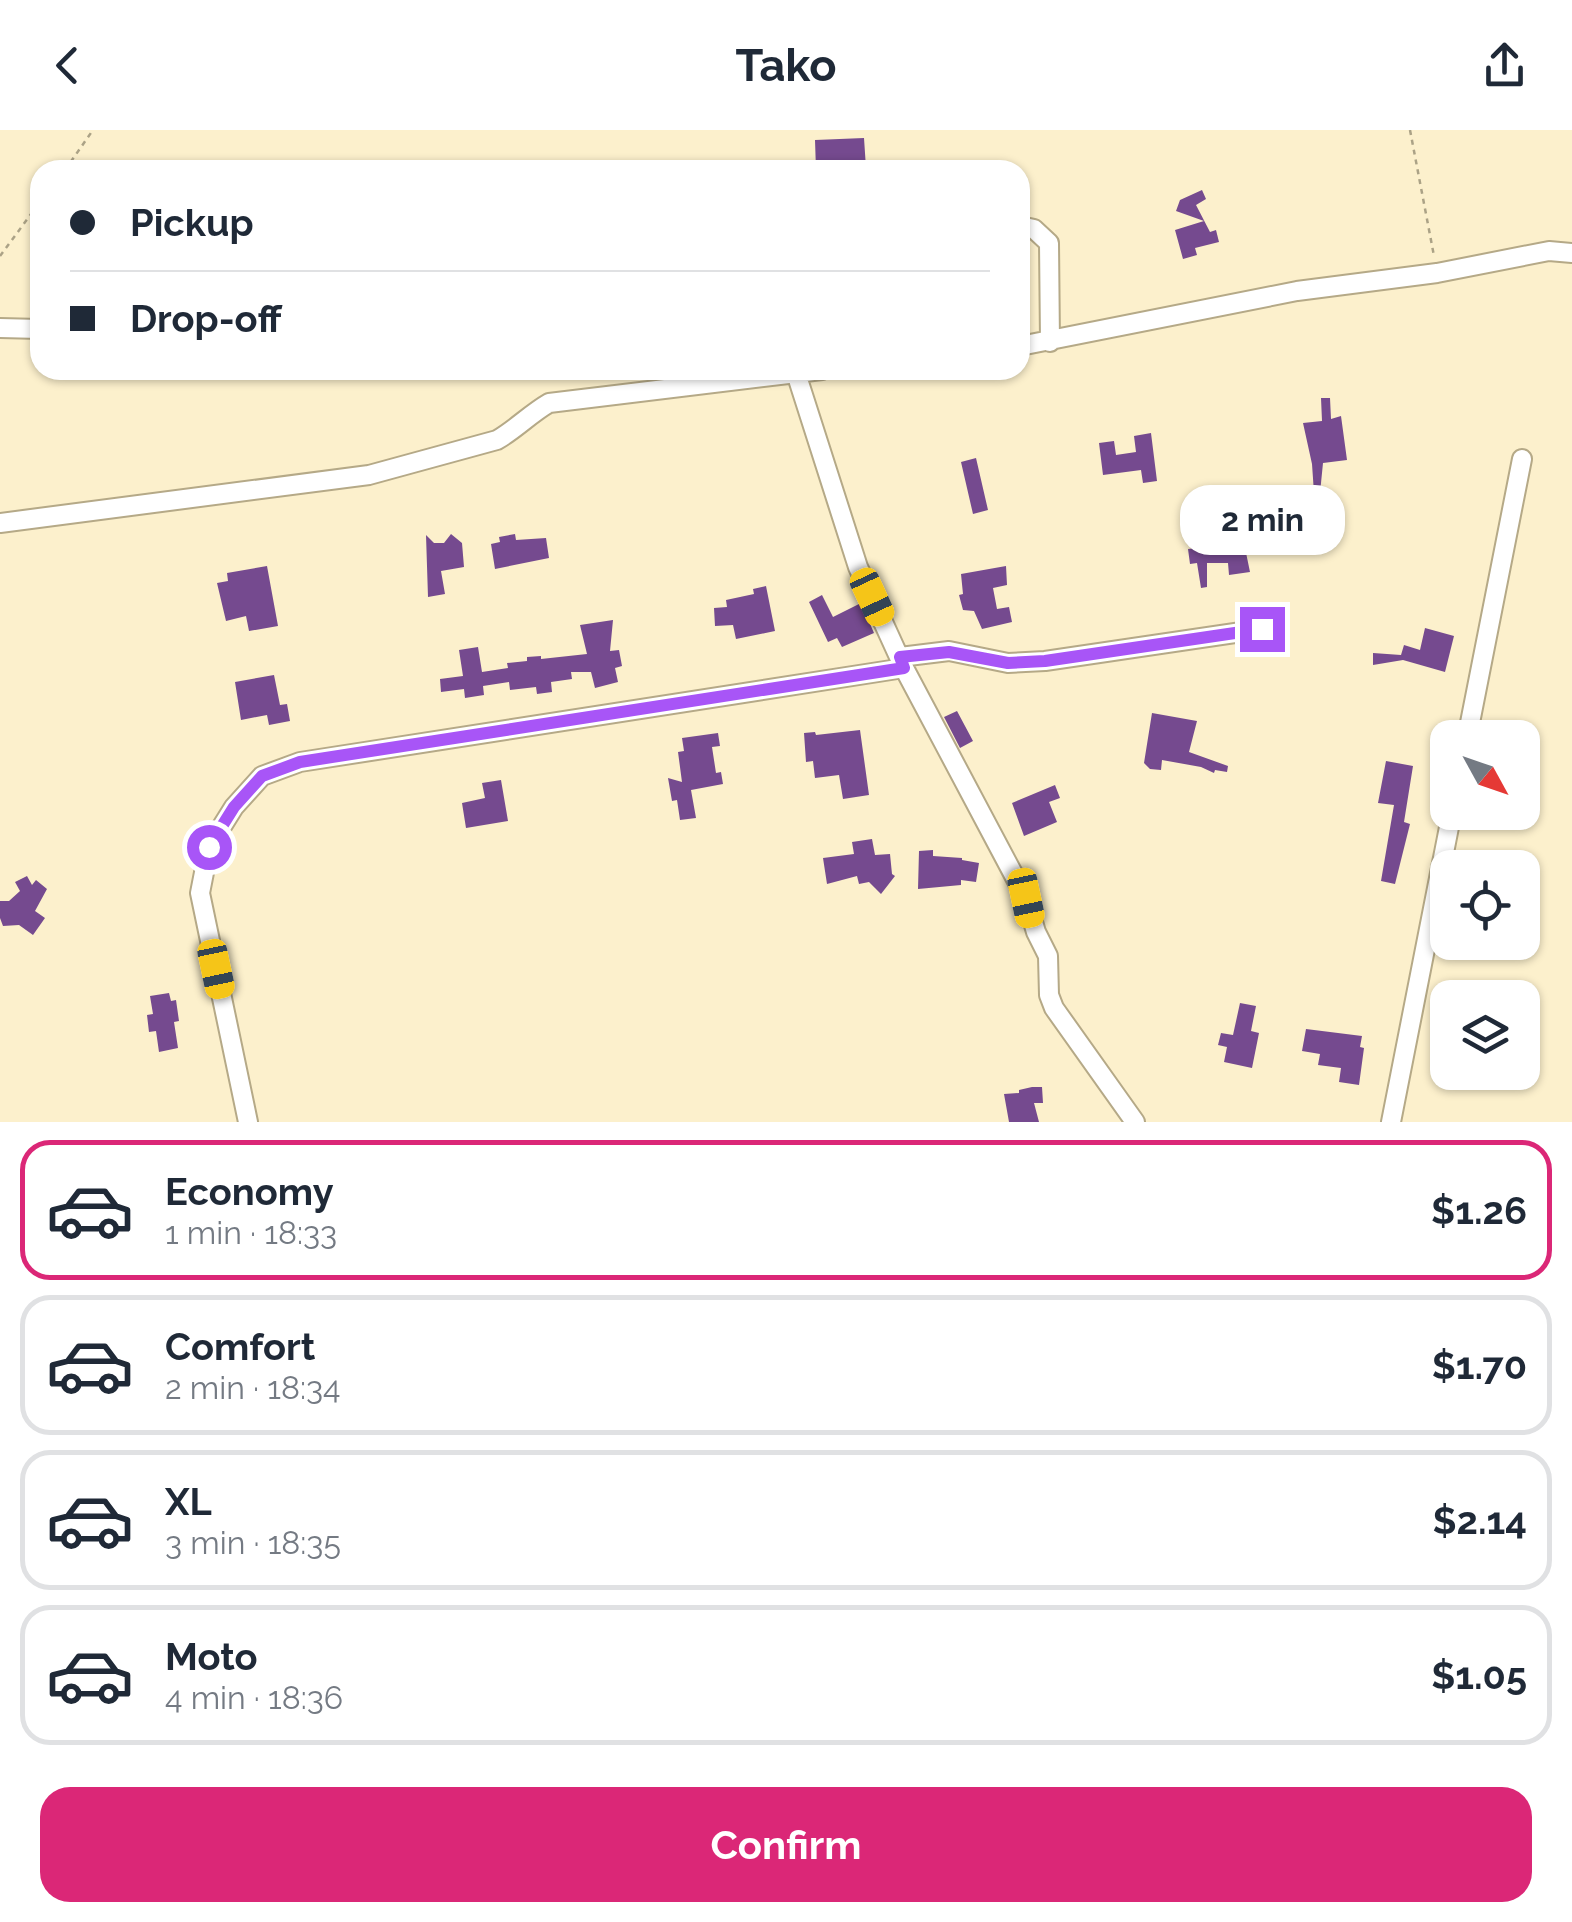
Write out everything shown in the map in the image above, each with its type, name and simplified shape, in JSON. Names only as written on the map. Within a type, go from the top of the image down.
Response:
[{"type":"street","points":[[1030,227],[1049,243],[1050,342]]},
{"type":"street","points":[[1030,345],[1296,291],[1437,273],[1549,251],[1572,254]]},
{"type":"street","points":[[0,328],[30,328]]},
{"type":"street","points":[[0,524],[369,475],[497,440],[549,403],[738,380]]},
{"type":"street","points":[[798,380],[858,567],[902,663],[1026,898],[1048,956],[1048,995],[1135,1122]]},
{"type":"street","points":[[1471,720],[1522,459]]},
{"type":"street","points":[[248,1122],[200,892],[209,847],[234,807],[262,776],[300,762],[949,652],[1008,663],[1045,661],[1262,629]]},
{"type":"street","points":[[1391,1122],[1448,830]]},
{"type":"path","points":[[73,160],[93,130]]},
{"type":"path","points":[[1410,130],[1437,273]]},
{"type":"path","points":[[0,256],[30,216]]},
{"type":"building","points":[[864,138],[865,160],[816,160],[815,140]]},
{"type":"building","points":[[1202,190],[1206,199],[1196,205],[1210,232],[1216,230],[1219,242],[1195,248],[1197,255],[1183,259],[1175,230],[1204,221],[1176,211],[1180,200]]},
{"type":"building","points":[[1321,398],[1330,398],[1331,419],[1341,416],[1347,460],[1323,463],[1320,493],[1314,493],[1303,423],[1322,421]]},
{"type":"building","points":[[1151,433],[1157,481],[1143,483],[1141,470],[1103,475],[1099,443],[1114,441],[1116,455],[1136,452],[1134,436]]},
{"type":"building","points":[[976,458],[988,510],[973,514],[961,462]]},
{"type":"building","points":[[451,534],[462,543],[464,567],[441,571],[445,594],[428,597],[426,535],[434,543],[444,543]]},
{"type":"building","points":[[515,534],[516,540],[546,538],[549,558],[495,569],[491,544],[500,542],[499,537]]},
{"type":"building","points":[[1244,543],[1250,572],[1229,575],[1228,563],[1207,563],[1207,587],[1201,588],[1197,563],[1190,564],[1188,549]]},
{"type":"building","points":[[267,566],[278,626],[249,631],[246,616],[226,621],[217,583],[228,581],[227,573]]},
{"type":"building","points":[[1006,566],[1007,585],[993,588],[997,609],[1009,607],[1012,622],[982,629],[974,611],[963,610],[959,595],[963,594],[961,574]]},
{"type":"building","points":[[766,586],[775,631],[736,639],[733,625],[715,626],[714,608],[727,607],[726,600],[754,594],[753,589]]},
{"type":"building","points":[[822,595],[833,617],[861,603],[874,633],[842,647],[837,638],[828,642],[809,602]]},
{"type":"building","points":[[613,620],[610,651],[619,650],[622,666],[615,668],[618,682],[595,688],[591,672],[571,672],[572,679],[551,682],[552,692],[537,694],[536,687],[510,690],[509,682],[483,686],[484,695],[465,698],[464,689],[441,692],[440,679],[463,676],[459,650],[478,647],[482,672],[508,668],[507,663],[527,661],[527,657],[587,654],[580,625]]},
{"type":"building","points":[[1425,628],[1454,636],[1445,672],[1403,660],[1373,665],[1373,653],[1401,655],[1404,645],[1420,650]]},
{"type":"building","points":[[274,675],[280,705],[287,704],[290,721],[269,725],[267,715],[241,720],[235,682]]},
{"type":"building","points":[[957,711],[973,741],[960,748],[944,717]]},
{"type":"building","points":[[1152,713],[1197,721],[1189,752],[1228,766],[1227,772],[1214,773],[1162,760],[1161,770],[1150,769],[1144,763]]},
{"type":"building","points":[[860,730],[869,795],[843,799],[839,775],[815,778],[813,761],[806,762],[804,733]]},
{"type":"building","points":[[718,733],[720,746],[712,747],[716,773],[721,772],[723,784],[691,790],[696,818],[680,820],[668,778],[682,782],[678,752],[684,751],[682,738]]},
{"type":"building","points":[[1386,761],[1413,766],[1404,822],[1410,824],[1395,884],[1381,881],[1394,805],[1378,803]]},
{"type":"building","points":[[501,780],[508,821],[466,828],[462,803],[485,798],[482,783]]},
{"type":"building","points":[[1055,785],[1060,798],[1049,802],[1057,822],[1024,836],[1012,803]]},
{"type":"building","points":[[872,839],[875,855],[890,854],[895,876],[881,894],[869,882],[859,884],[857,876],[827,884],[823,858],[854,854],[852,842]]},
{"type":"building","points":[[933,850],[933,856],[979,863],[976,882],[961,880],[961,885],[918,889],[919,851]]},
{"type":"building","points":[[27,876],[32,885],[36,880],[47,889],[35,911],[45,918],[33,935],[19,925],[3,926],[0,918],[0,901],[9,901],[20,891],[15,882]]},
{"type":"building","points":[[169,993],[171,1001],[176,1000],[178,1048],[159,1052],[156,1031],[149,1032],[147,1015],[153,1014],[150,996]]},
{"type":"building","points":[[1240,1003],[1256,1006],[1251,1031],[1259,1033],[1252,1068],[1224,1062],[1227,1047],[1218,1045],[1221,1033],[1233,1035]]},
{"type":"building","points":[[1306,1029],[1362,1036],[1359,1085],[1339,1082],[1341,1068],[1318,1065],[1320,1054],[1302,1051]]},
{"type":"building","points":[[1042,1087],[1043,1103],[1034,1103],[1039,1122],[1009,1122],[1004,1094]]},
{"type":"route","points":[[209,847],[234,807],[262,776],[300,762],[904,668],[900,657],[949,652],[1022,663],[1262,629]]}]
